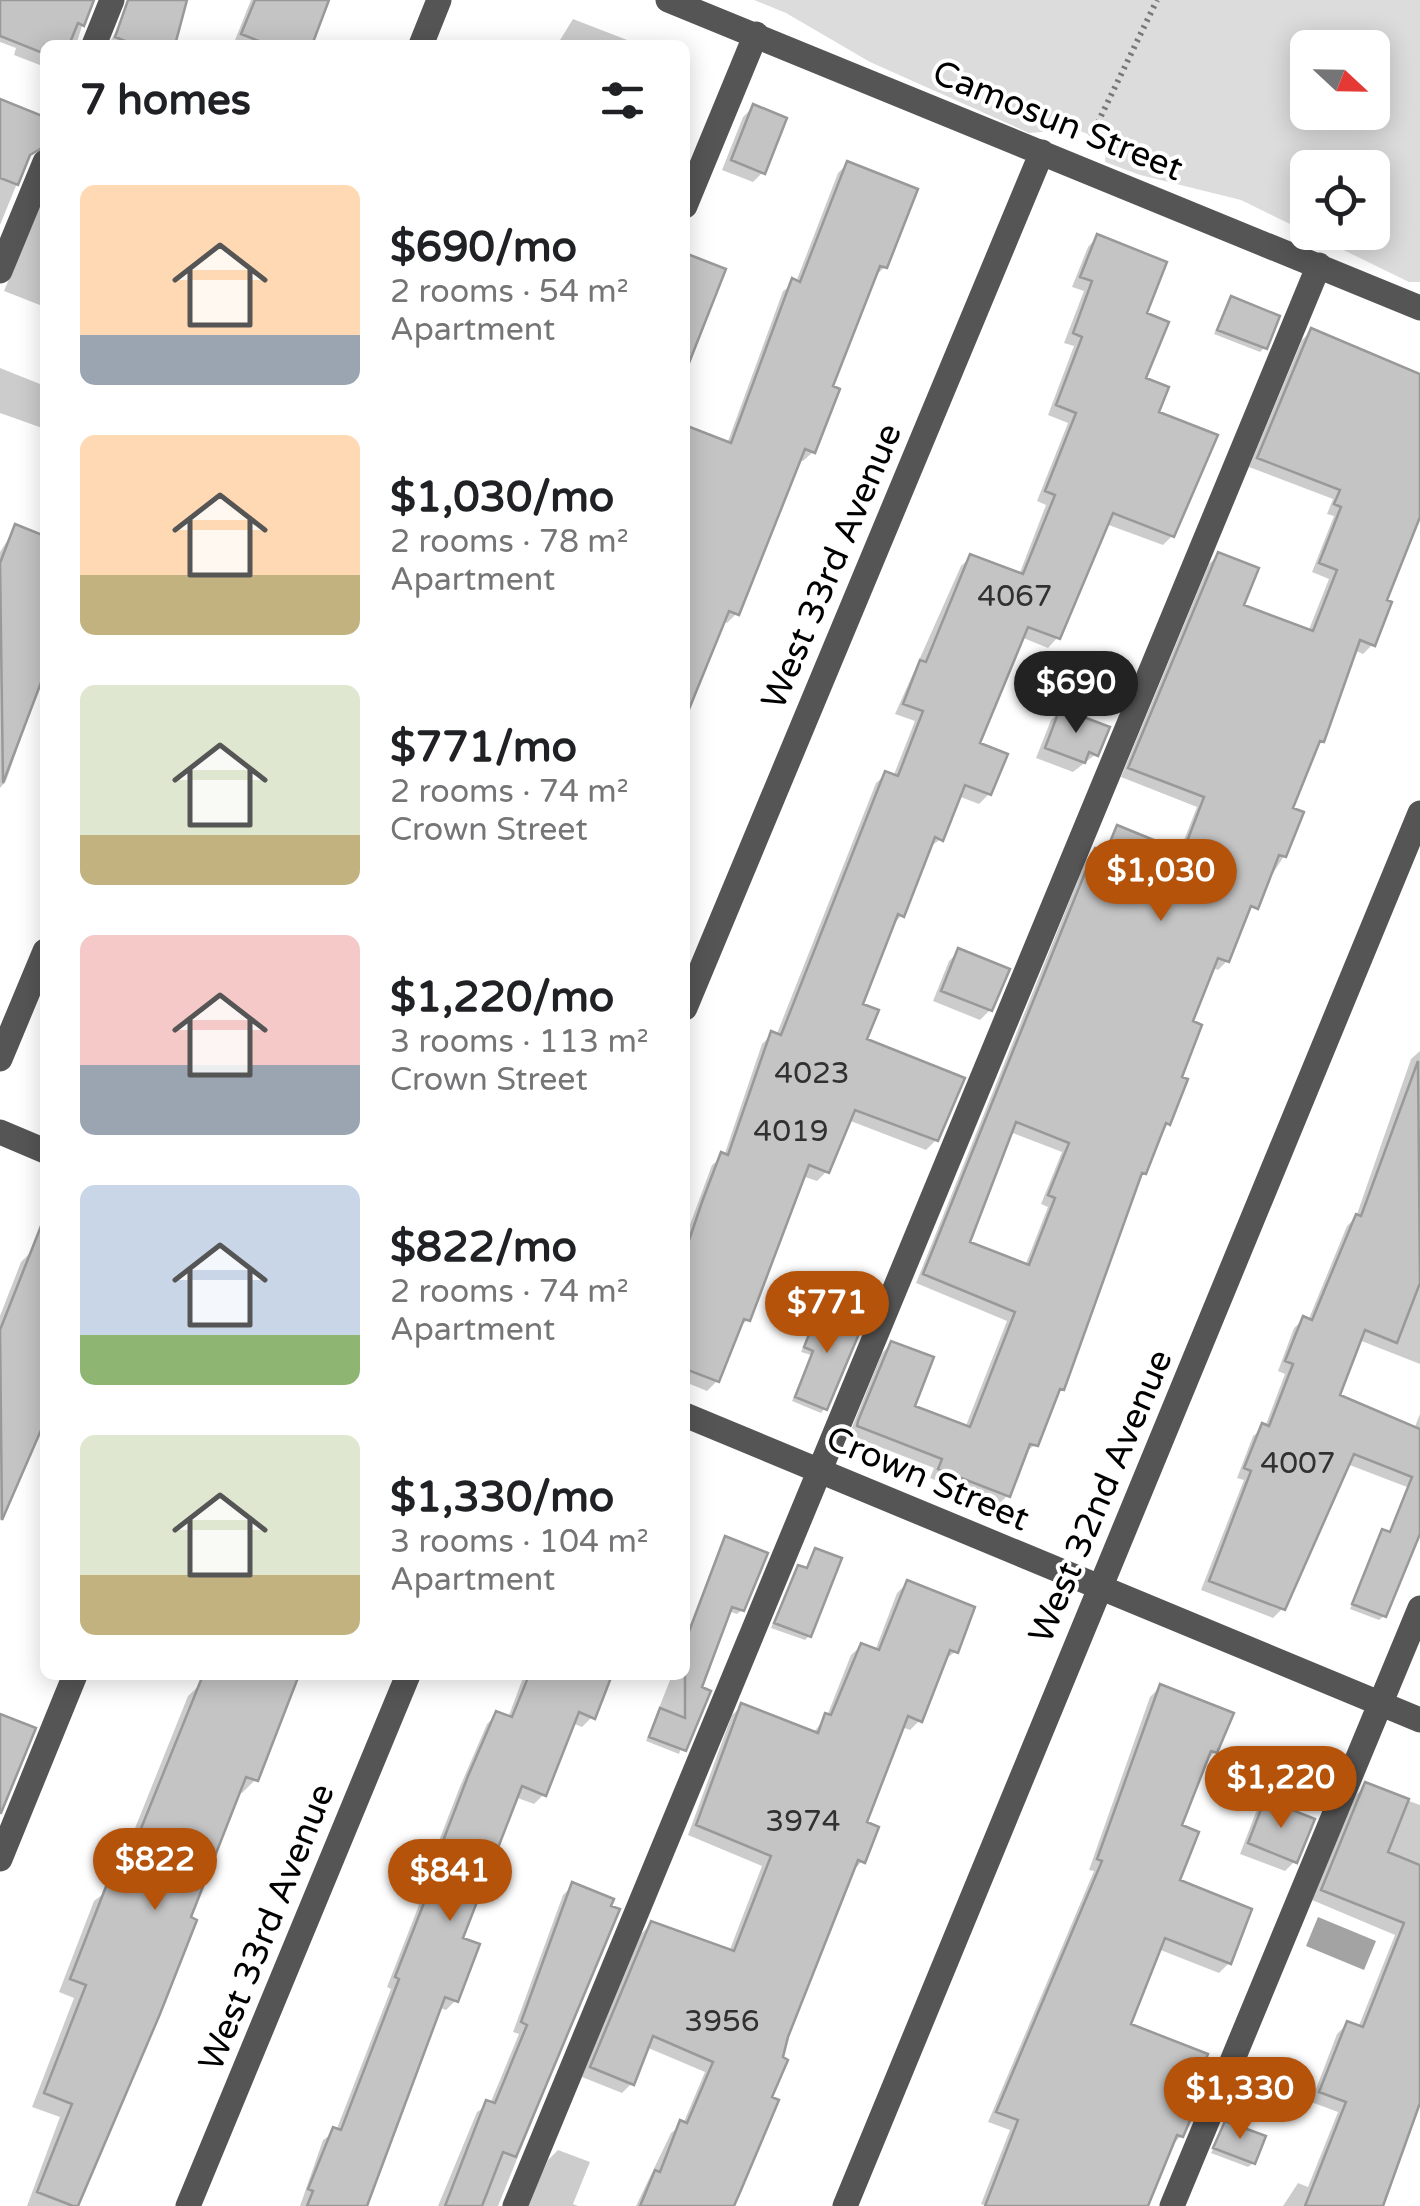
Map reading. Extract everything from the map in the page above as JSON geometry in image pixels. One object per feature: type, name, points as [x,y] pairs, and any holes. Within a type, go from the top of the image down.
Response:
[{"type":"street","points":[[96,40],[112,0]]},
{"type":"street","points":[[422,40],[439,0]]},
{"type":"street","name":"Camosun Street","points":[[668,0],[1420,308]]},
{"type":"street","points":[[690,194],[756,34]]},
{"type":"street","name":"West 33rd Avenue","points":[[690,996],[1042,152]]},
{"type":"street","points":[[0,271],[40,174]]},
{"type":"street","points":[[516,2206],[1319,264]]},
{"type":"street","name":"West 32nd Avenue","points":[[846,2206],[1420,813]]},
{"type":"street","points":[[0,1059],[40,963]]},
{"type":"street","points":[[0,1132],[40,1148]]},
{"type":"street","name":"Crown Street","points":[[690,1417],[1420,1720]]},
{"type":"street","points":[[1172,2206],[1420,1608]]},
{"type":"street","points":[[0,1859],[73,1680]]},
{"type":"street","name":"West 33rd Avenue","points":[[188,2206],[406,1680]]},
{"type":"path","points":[[1086,149],[1157,0]]},
{"type":"shaded area","points":[[754,0],[1420,0],[1420,282],[1409,282],[1343,250],[1390,250],[1390,150],[1290,150],[1290,224],[1241,200],[1140,175],[1105,162],[1107,142],[1051,119],[1043,132],[1029,133],[870,62],[786,13]]},
{"type":"shaded area","points":[[1318,1917],[1376,1941],[1364,1970],[1306,1946]]},
{"type":"building","points":[[0,0],[94,0],[84,26],[78,23],[71,40],[40,40],[40,52],[0,36]]},
{"type":"building","points":[[128,0],[187,0],[176,40],[115,37]]},
{"type":"building","points":[[255,0],[329,0],[314,40],[256,40],[241,34]]},
{"type":"building","points":[[0,99],[40,115],[40,149],[30,155],[18,185],[0,178]]},
{"type":"building","points":[[753,104],[787,118],[765,174],[731,160]]},
{"type":"building","points":[[847,161],[918,189],[887,268],[880,266],[833,386],[840,389],[815,453],[805,449],[739,615],[729,611],[690,707],[690,427],[731,443],[792,278],[800,282]]},
{"type":"building","points":[[1097,234],[1167,262],[1147,313],[1169,322],[1146,378],[1169,387],[1159,412],[1218,435],[1174,537],[1113,513],[1060,639],[1028,627],[980,743],[1008,754],[991,795],[965,785],[943,841],[935,837],[904,917],[898,914],[863,1004],[879,1010],[867,1039],[965,1078],[938,1141],[855,1110],[829,1173],[809,1165],[750,1321],[744,1319],[719,1382],[690,1371],[690,1237],[721,1152],[728,1155],[771,1031],[781,1035],[885,771],[898,776],[923,711],[903,704],[920,660],[926,662],[970,554],[1023,574],[1055,495],[1045,491],[1076,413],[1056,405],[1082,337],[1073,333],[1092,281],[1080,277]]},
{"type":"building","points":[[690,255],[726,269],[690,360]]},
{"type":"building","points":[[1231,296],[1280,316],[1267,349],[1217,330]]},
{"type":"building","points":[[1311,328],[1420,374],[1420,517],[1387,600],[1392,602],[1375,646],[1360,640],[1324,742],[1320,741],[1293,808],[1304,812],[1286,857],[1279,855],[1258,909],[1251,906],[1229,962],[1218,958],[1193,1021],[1202,1025],[1182,1077],[1188,1079],[1170,1125],[1166,1123],[1146,1174],[1142,1173],[1064,1390],[1060,1389],[1038,1446],[1030,1444],[1010,1497],[938,1469],[942,1459],[857,1426],[858,1421],[891,1341],[934,1357],[915,1406],[970,1427],[1015,1312],[923,1274],[1095,848],[1106,852],[1117,825],[1183,852],[1204,797],[1128,768],[1218,552],[1259,568],[1244,605],[1313,631],[1337,570],[1319,563],[1341,507],[1334,504],[1340,490],[1257,458]],"holes":[[[1016,1122],[1069,1143],[1048,1195],[1055,1198],[1029,1265],[970,1242]]]},
{"type":"building","points":[[15,524],[40,534],[40,685],[3,783],[0,563]]},
{"type":"building","points":[[1060,708],[1110,727],[1098,756],[1089,752],[1085,763],[1045,748]]},
{"type":"building","points":[[958,948],[1010,969],[992,1011],[941,991]]},
{"type":"building","points":[[1418,1061],[1420,1283],[1397,1343],[1365,1330],[1340,1395],[1420,1429],[1420,1534],[1386,1617],[1352,1604],[1382,1529],[1390,1532],[1412,1477],[1354,1454],[1285,1610],[1209,1581],[1251,1471],[1244,1468],[1262,1423],[1269,1426],[1293,1364],[1285,1361],[1303,1316],[1312,1320],[1356,1214],[1361,1216]]},
{"type":"building","points":[[40,1229],[40,1433],[2,1520],[0,1330]]},
{"type":"building","points":[[821,1304],[851,1316],[848,1324],[861,1329],[827,1410],[795,1397],[813,1351],[804,1347]]},
{"type":"building","points":[[725,1536],[768,1553],[744,1611],[732,1607],[702,1687],[711,1691],[686,1751],[649,1737],[660,1708],[685,1718],[690,1629]]},
{"type":"building","points":[[815,1548],[842,1558],[811,1637],[774,1623],[798,1565],[807,1568]]},
{"type":"building","points":[[907,1580],[975,1607],[958,1653],[950,1650],[922,1722],[908,1716],[867,1822],[879,1827],[865,1863],[858,1860],[788,2037],[783,2057],[788,2060],[772,2097],[779,2100],[741,2190],[734,2206],[640,2206],[655,2170],[660,2172],[680,2120],[687,2123],[713,2062],[653,2036],[634,2085],[590,2067],[651,1921],[734,1951],[771,1856],[696,1825],[741,1703],[818,1733],[825,1713],[831,1715],[861,1643],[879,1650]]},
{"type":"building","points":[[201,1680],[297,1680],[258,1781],[246,1777],[191,1917],[197,1920],[160,2014],[78,2206],[73,2206],[37,2192],[72,2104],[44,2093],[86,1985],[70,1979],[107,1884],[117,1888]]},
{"type":"building","points":[[527,1680],[610,1680],[595,1719],[579,1712],[546,1796],[522,1786],[463,1938],[480,1944],[458,2002],[445,1997],[367,2206],[307,2206],[313,2191],[308,2189],[333,2127],[341,2130],[399,1979],[395,1977],[427,1895],[423,1893],[468,1776],[496,1711],[512,1717]]},
{"type":"building","points":[[1160,1684],[1234,1713],[1217,1753],[1211,1751],[1182,1825],[1199,1832],[1180,1880],[1252,1909],[1231,1964],[1165,1938],[1131,2024],[1208,2054],[1187,2106],[1195,2109],[1183,2137],[1177,2135],[1148,2206],[985,2206],[1018,2120],[996,2112],[1102,1861],[1097,1859]]},
{"type":"building","points":[[0,1714],[36,1728],[1,1813],[0,1813]]},
{"type":"building","points":[[1365,1782],[1409,1799],[1388,1852],[1420,1865],[1420,2103],[1383,2206],[1305,2206],[1346,2102],[1319,2092],[1347,2021],[1363,2027],[1404,1923],[1321,1890]]},
{"type":"building","points":[[1265,1799],[1315,1819],[1297,1863],[1248,1843]]},
{"type":"building","points":[[572,1882],[614,1899],[611,1906],[620,1909],[516,2157],[503,2152],[482,2206],[445,2206],[486,2100],[495,2103],[527,2025],[521,2022]]},
{"type":"building","points":[[1225,2121],[1266,2136],[1255,2164],[1213,2148]]}]
